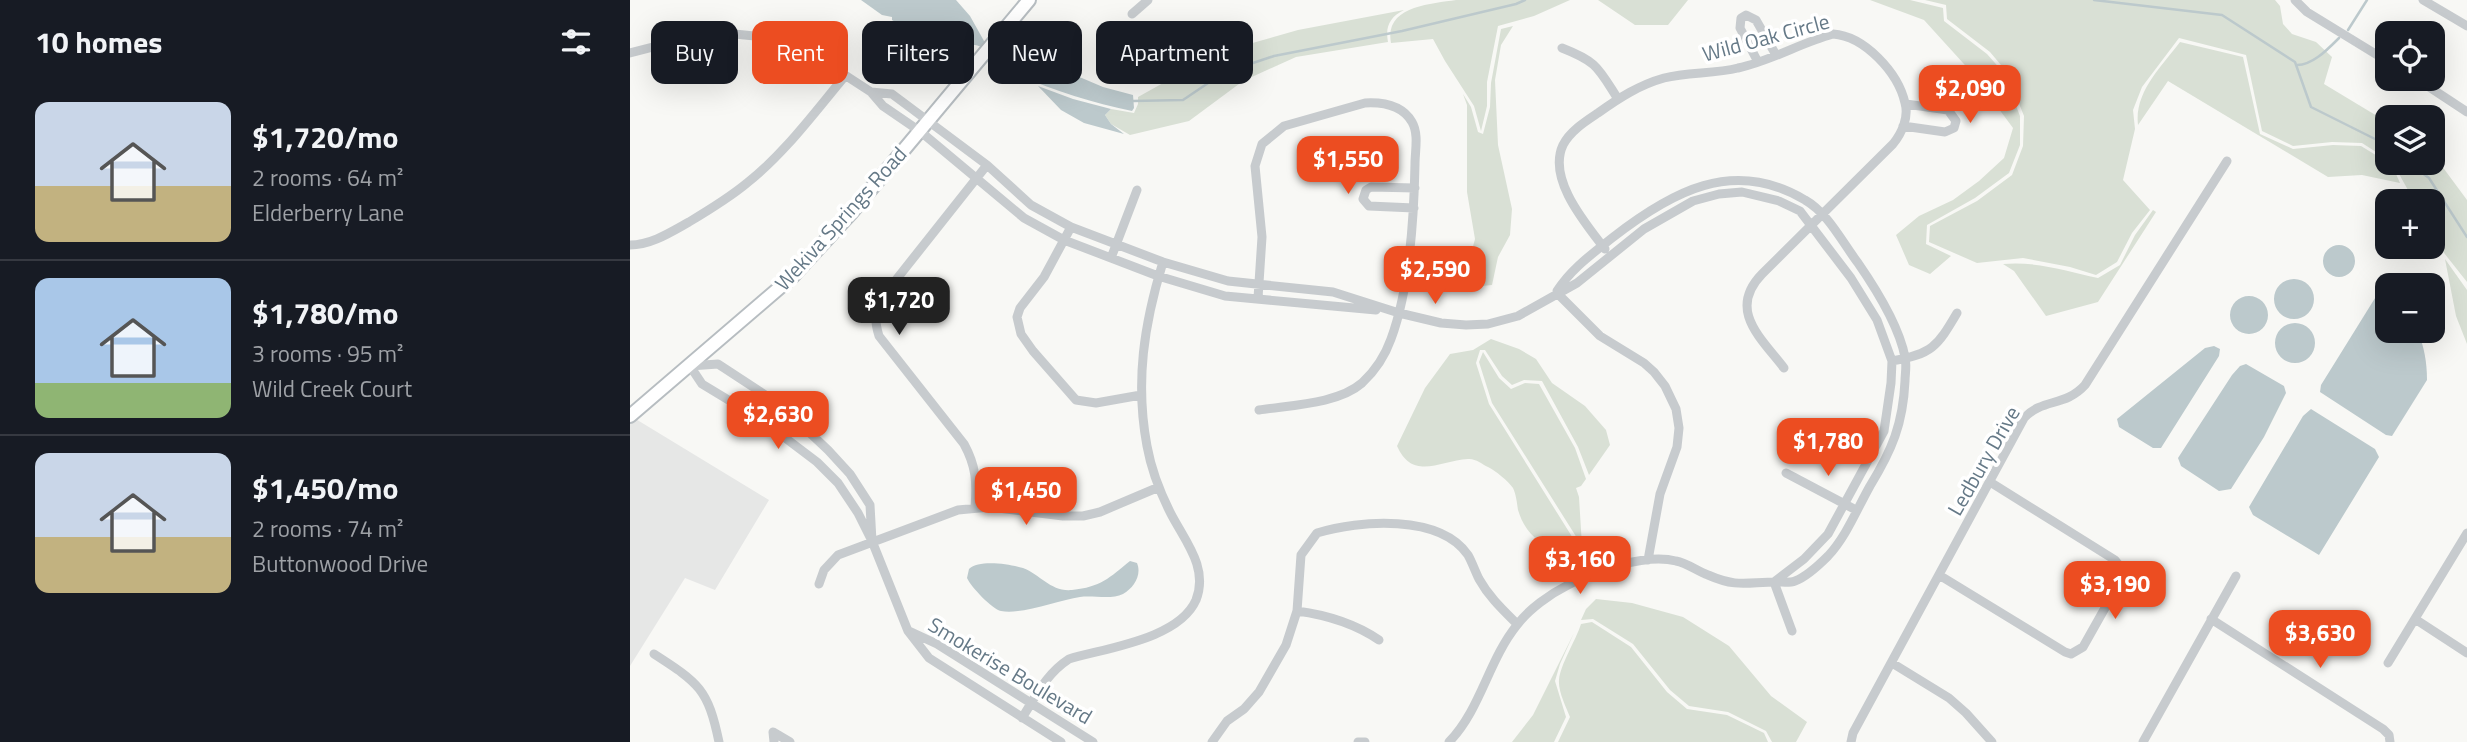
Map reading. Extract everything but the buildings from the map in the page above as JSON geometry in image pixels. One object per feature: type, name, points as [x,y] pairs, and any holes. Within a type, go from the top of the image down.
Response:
[{"type":"main road","name":"Wekiva Springs Road","points":[[630,416],[792,277],[921,132],[1029,0]]},
{"type":"street","points":[[1132,14],[1148,0]]},
{"type":"street","points":[[2295,0],[2307,12],[2375,54]]},
{"type":"street","points":[[2423,0],[2467,26]]},
{"type":"street","points":[[1758,62],[1740,28],[1741,18],[1746,15],[1756,20],[1776,55]]},
{"type":"street","points":[[630,53],[692,37],[725,33],[752,35]]},
{"type":"street","name":"Wild Oak Circle","points":[[1611,256],[1586,226],[1571,201],[1565,189],[1560,160],[1563,145],[1578,127],[1636,88],[1665,78],[1711,73],[1758,62],[1833,34],[1847,35],[1877,56],[1899,87],[1906,104]]},
{"type":"street","points":[[1562,48],[1595,64],[1618,99]]},
{"type":"street","points":[[848,78],[871,92],[883,106],[921,132],[1024,218],[1064,240],[1158,276],[1225,296],[1399,313]]},
{"type":"street","points":[[630,245],[649,242],[670,233],[721,203],[748,183],[778,156],[838,84]]},
{"type":"street","points":[[2435,91],[2467,112]]},
{"type":"street","points":[[871,92],[892,94],[987,165],[1031,205],[1071,227],[1163,262],[1228,281],[1333,292],[1441,323],[1466,326],[1488,324],[1518,316],[1577,283],[1644,229],[1693,201],[1719,194],[1742,192],[1758,194],[1800,211],[1851,278],[1877,320],[1892,360],[1889,406],[1884,431],[1828,534],[1818,547],[1774,582]]},
{"type":"street","points":[[1258,298],[1262,237],[1255,166],[1262,144],[1278,130],[1331,111],[1365,103],[1379,102],[1403,111],[1416,131],[1412,240],[1399,313],[1385,355],[1375,369],[1351,391],[1333,398],[1259,410]]},
{"type":"street","points":[[1784,368],[1751,325],[1746,311],[1747,294],[1752,284],[1900,136],[1906,104],[1948,110],[1956,121],[1954,128],[1945,132],[1903,125]]},
{"type":"street","name":"Ledbury Drive","points":[[1851,742],[1853,733],[2015,434],[2029,413],[2041,406],[2068,399],[2085,385],[2227,161]]},
{"type":"street","points":[[975,508],[977,484],[972,458],[964,444],[879,336],[875,315],[884,295],[987,165]]},
{"type":"street","points":[[1449,742],[1468,716],[1497,657],[1517,624],[1540,603],[1567,585],[1594,573],[1648,560],[1675,560],[1709,576],[1735,584],[1793,582],[1828,556],[1839,541],[1897,436],[1906,358],[1889,314],[1863,270],[1823,215],[1807,201],[1762,182],[1742,179],[1688,190],[1637,219],[1568,275],[1556,293]]},
{"type":"street","points":[[1414,208],[1369,206],[1363,199],[1366,190],[1371,187],[1415,188]]},
{"type":"street","points":[[1111,258],[1137,190]]},
{"type":"street","points":[[1688,190],[1693,201]]},
{"type":"street","points":[[1071,227],[1044,277],[1020,308],[1017,317],[1021,334],[1062,387],[1076,400],[1096,403],[1141,395]]},
{"type":"street","points":[[1022,719],[1047,676],[1069,659],[1154,635],[1186,615],[1195,602],[1201,582],[1198,567],[1159,487],[1147,448],[1141,395],[1143,338],[1149,306],[1163,262]]},
{"type":"street","points":[[1556,293],[1600,336],[1654,372],[1665,386],[1676,409],[1679,428],[1677,447],[1660,494],[1648,560]]},
{"type":"street","points":[[1892,360],[1918,355],[1938,343],[1957,313]]},
{"type":"street","name":"Smokerise Boulevard","points":[[877,539],[838,483],[817,462],[763,421],[702,384],[690,366],[719,364],[779,404],[836,459],[850,474],[870,505],[877,539],[908,631],[929,658],[1060,742]]},
{"type":"street","points":[[825,470],[836,459]]},
{"type":"street","points":[[1786,473],[1856,510]]},
{"type":"street","points":[[1939,575],[2071,654],[2083,647],[2123,576],[2115,561],[1990,482]]},
{"type":"street","points":[[819,584],[824,570],[838,555],[958,510],[975,508],[1083,516],[1100,512],[1159,487]]},
{"type":"street","points":[[1212,742],[1218,730],[1251,701],[1270,675],[1286,645],[1297,611],[1301,555],[1317,533],[1357,525],[1414,525],[1436,530],[1457,542],[1495,603],[1517,624]]},
{"type":"street","points":[[2388,663],[2467,533]]},
{"type":"street","points":[[2143,742],[2236,576]]},
{"type":"street","points":[[1774,582],[1792,631]]},
{"type":"street","points":[[1297,611],[1334,618],[1366,631],[1379,640]]},
{"type":"street","points":[[2211,619],[2383,729],[2389,735],[2390,742]]},
{"type":"street","points":[[2415,619],[2467,653]]},
{"type":"street","name":"Smokerise Boulevard","points":[[908,631],[937,644],[1093,742]]},
{"type":"street","points":[[654,654],[698,685],[712,709],[719,742]]},
{"type":"street","points":[[1892,663],[1949,698],[1992,742]]},
{"type":"street","points":[[774,742],[773,732],[790,742]]},
{"type":"street","points":[[1357,742],[1365,742]]},
{"type":"shaded area","points":[[861,0],[956,0],[973,21],[894,21],[892,17],[882,15]]},
{"type":"shaded area","points":[[1456,0],[1570,0],[1534,16],[1498,26],[1481,131],[1474,106],[1433,39],[1391,43],[1391,31],[1402,14],[1422,6]]},
{"type":"shaded area","points":[[1598,0],[1688,0],[1668,25],[1635,25]]},
{"type":"shaded area","points":[[1870,0],[1910,0],[1943,8],[1944,21],[1987,54],[2003,72],[2020,116],[2020,145],[2009,173],[1975,198],[1927,225],[1926,244],[1951,256],[1930,274],[1909,265],[1896,235],[1919,216],[1953,200],[1979,181],[2004,158],[2013,128],[1973,74],[1924,20]]},
{"type":"shaded area","points":[[1925,0],[2275,0],[2280,6],[2283,24],[2292,34],[2316,42],[2332,57],[2324,84],[2375,115],[2375,151],[2362,143],[2332,142],[2293,146],[2262,131],[2246,55],[2179,38],[2142,87],[2133,110],[2135,129],[2123,180],[2150,210],[2132,233],[2117,262],[2096,275],[2023,258],[1977,263],[1929,242],[1930,226],[1977,201],[2012,175],[2023,146],[2024,116],[2006,71],[1990,52],[1947,19],[1946,5]]},
{"type":"shaded area","points":[[1404,10],[1390,23],[1387,31],[1388,42],[1296,57],[1253,76],[1253,43],[1298,30]]},
{"type":"shaded area","points":[[974,23],[988,44],[988,52],[975,45]]},
{"type":"shaded area","points":[[1513,26],[1501,45],[1495,80],[1498,145],[1512,209],[1510,235],[1498,257],[1492,285],[1472,287],[1467,269],[1475,239],[1467,192],[1467,105],[1463,94],[1471,107],[1478,132],[1483,134],[1490,107],[1491,83],[1501,29]]},
{"type":"shaded area","points":[[2180,42],[2243,57],[2260,134],[2293,149],[2333,145],[2361,146],[2375,155],[2375,175],[2396,175],[2400,183],[2362,175],[2328,177],[2168,81],[2138,125],[2140,101],[2158,70]]},
{"type":"shaded area","points":[[1082,78],[1133,95],[1134,108],[1132,111],[1040,84],[1082,84]]},
{"type":"shaded area","points":[[1161,84],[1239,84],[1189,121],[1130,135],[1111,124],[1105,115],[1111,109],[1134,113],[1138,97]]},
{"type":"shaded area","points":[[1038,86],[1111,109],[1105,115],[1111,124],[1124,134],[1084,123],[1061,110]]},
{"type":"shaded area","points":[[2445,170],[2467,200],[2467,282],[2445,254],[2445,189],[2407,189],[2400,175],[2445,175]]},
{"type":"shaded area","points":[[2153,210],[2156,212],[2098,302],[2046,316],[2014,271],[2003,264],[2039,265],[2098,278],[2120,265],[2135,235]]},
{"type":"shaded area","points":[[2339,245],[2350,250],[2355,261],[2350,272],[2339,277],[2328,272],[2323,261],[2328,250]]},
{"type":"shaded area","points":[[2445,259],[2467,290],[2467,344],[2456,316]]},
{"type":"shaded area","points":[[2294,279],[2308,285],[2314,299],[2308,313],[2294,319],[2280,313],[2274,299],[2280,285]]},
{"type":"shaded area","points":[[2249,296],[2263,301],[2268,315],[2263,329],[2249,334],[2235,329],[2230,315],[2235,301]]},
{"type":"shaded area","points":[[2375,298],[2375,343],[2422,343],[2427,380],[2392,436],[2386,435],[2320,392],[2321,385]]},
{"type":"shaded area","points":[[2295,323],[2309,329],[2315,343],[2309,357],[2295,363],[2281,357],[2275,343],[2281,329]]},
{"type":"shaded area","points":[[1491,339],[1519,349],[1536,359],[1552,383],[1585,406],[1606,430],[1610,445],[1589,475],[1578,447],[1542,381],[1524,380],[1512,385],[1502,376],[1485,350],[1480,350],[1476,363],[1489,404],[1576,543],[1563,551],[1534,537],[1521,518],[1513,488],[1491,469],[1471,459],[1419,466],[1404,457],[1397,446],[1425,388],[1450,354],[1473,350]]},
{"type":"shaded area","points":[[2214,346],[2220,349],[2219,356],[2161,448],[2153,448],[2119,427],[2117,419],[2205,348]]},
{"type":"shaded area","points":[[1483,352],[1499,378],[1511,389],[1525,383],[1539,384],[1575,448],[1586,479],[1576,488],[1582,546],[1492,403],[1479,362]]},
{"type":"shaded area","points":[[2246,364],[2284,386],[2286,393],[2264,437],[2231,489],[2219,491],[2181,466],[2178,458],[2232,375],[2240,366]]},
{"type":"shaded area","points":[[2311,409],[2375,449],[2379,457],[2319,555],[2253,515],[2249,507],[2303,416]]},
{"type":"shaded area","points":[[634,418],[769,500],[715,590],[685,578],[630,666],[630,421]]},
{"type":"shaded area","points":[[1130,561],[1137,563],[1138,576],[1134,585],[1123,594],[1113,597],[1080,597],[1010,612],[992,606],[967,578],[969,569],[974,566],[1003,564],[1023,568],[1058,588],[1082,589],[1110,577]]},
{"type":"shaded area","points":[[1596,599],[1632,603],[1683,617],[1729,646],[1771,696],[1807,722],[1796,742],[1772,742],[1766,731],[1728,712],[1689,706],[1670,690],[1633,644],[1593,619],[1581,620],[1586,609]]},
{"type":"shaded area","points":[[1592,622],[1631,647],[1667,692],[1687,709],[1727,715],[1764,733],[1768,742],[1558,742],[1570,717],[1560,689],[1560,674],[1581,624]]},
{"type":"shaded area","points":[[1574,633],[1555,681],[1566,717],[1554,742],[1512,742],[1533,715]]},
{"type":"waterway","points":[[1133,101],[1183,100],[1223,73],[1274,56],[1402,31],[1525,0]]},
{"type":"waterway","points":[[2094,0],[2222,15],[2295,62],[2311,107],[2375,139]]},
{"type":"waterway","points":[[2348,30],[2367,0]]},
{"type":"waterway","points":[[2296,65],[2314,60],[2339,38]]},
{"type":"waterway","points":[[2425,175],[2467,237]]}]
